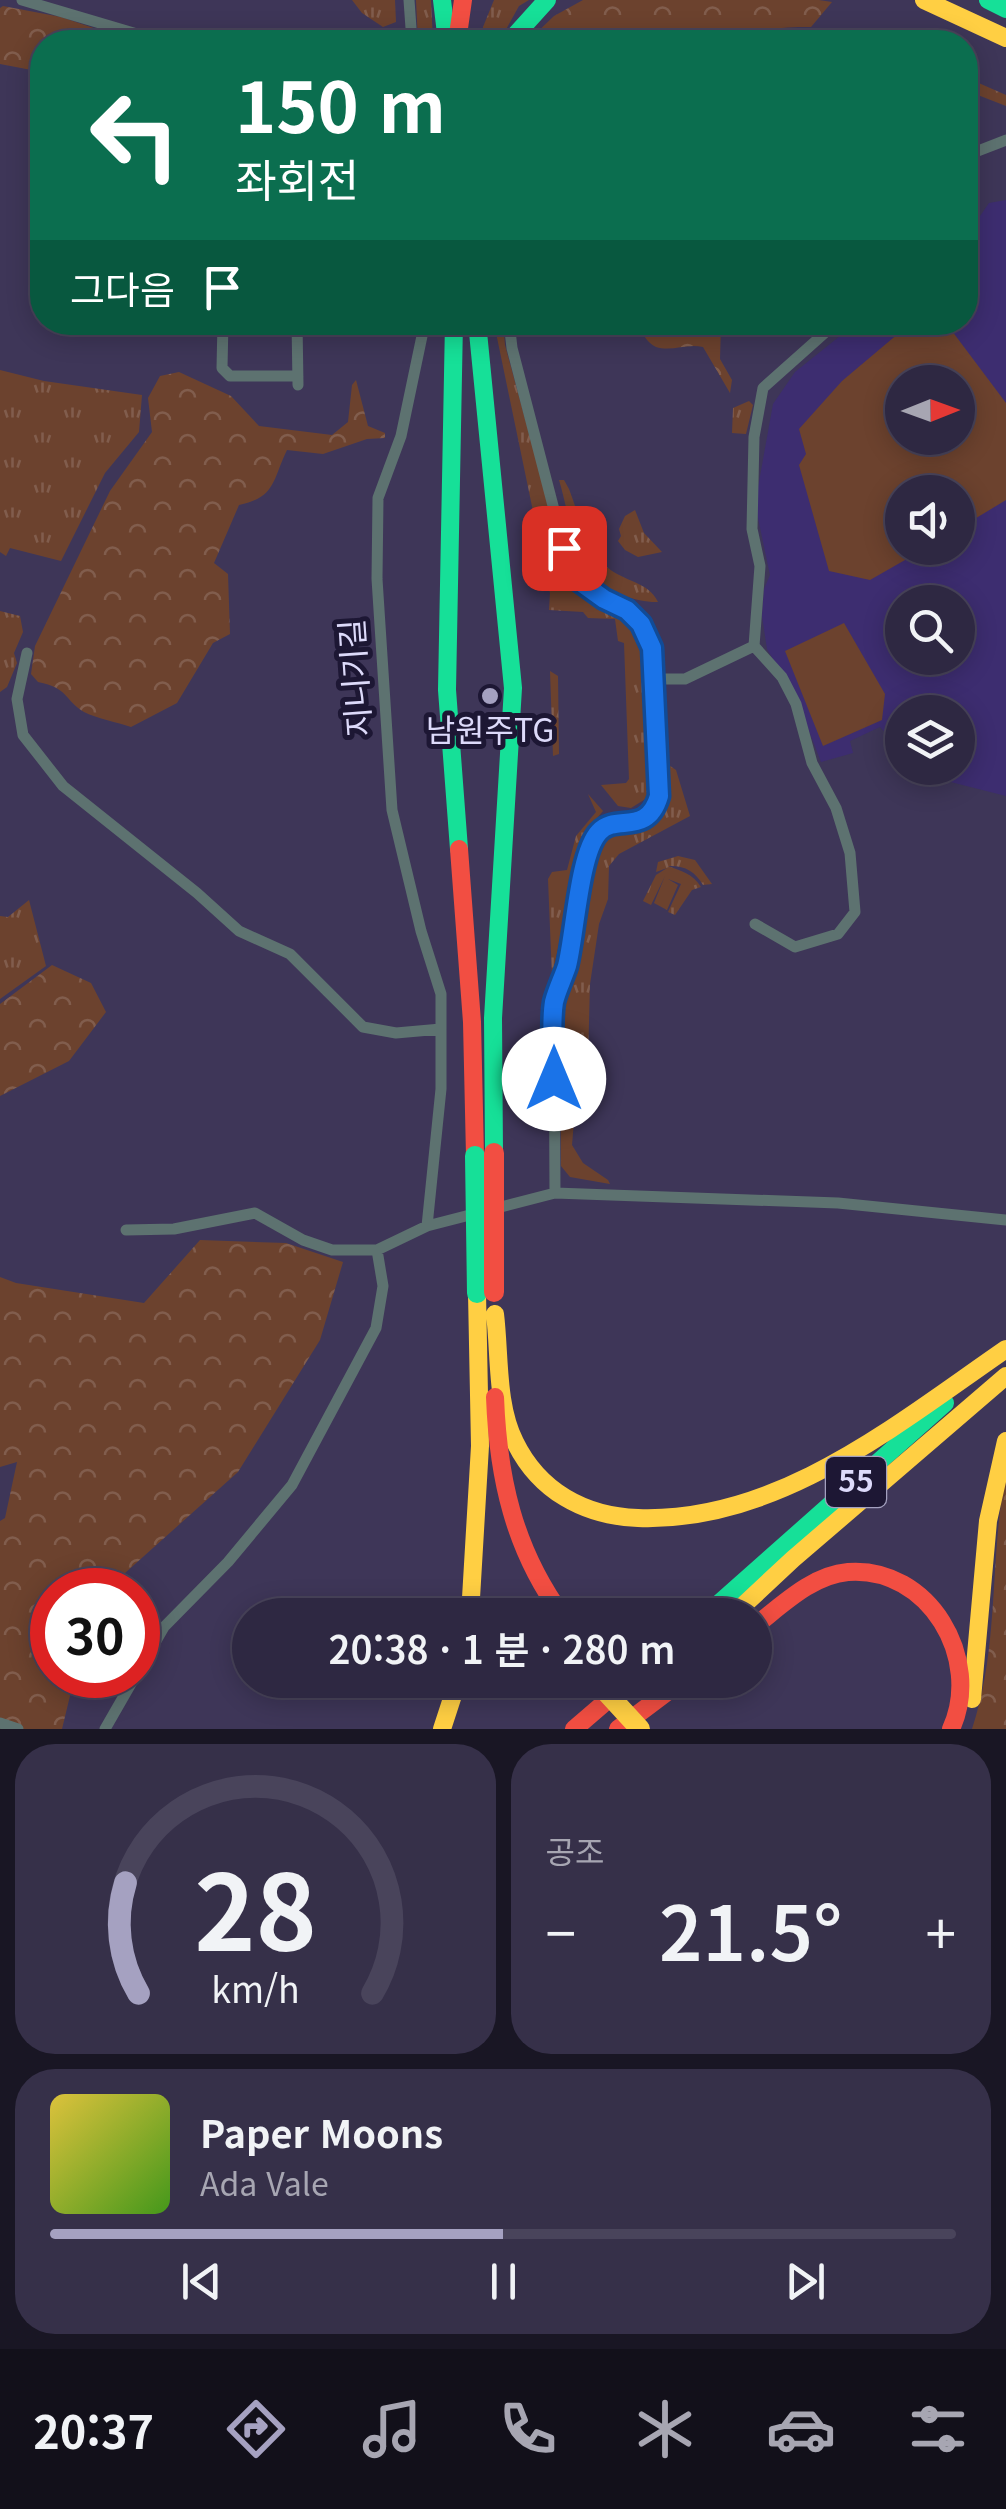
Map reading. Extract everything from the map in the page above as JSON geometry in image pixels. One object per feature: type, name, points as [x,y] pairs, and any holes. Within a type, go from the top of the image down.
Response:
[{"type":"main road","points":[[442,0],[445,30]]},
{"type":"main road","points":[[459,30],[463,0]]},
{"type":"main road","points":[[470,30],[474,0]]},
{"type":"main road","points":[[520,30],[547,0]]},
{"type":"main road","points":[[924,0],[1006,38]]},
{"type":"main road","points":[[988,0],[1006,9]]},
{"type":"main road","points":[[454,335],[448,690],[484,1155],[486,1292],[471,1598]]},
{"type":"main road","points":[[479,335],[513,688],[484,1155]]},
{"type":"main road","points":[[486,1292],[495,1314],[513,1438],[541,1482],[570,1503],[604,1518],[640,1521],[684,1517],[731,1505],[830,1465],[1006,1349]]},
{"type":"main road","points":[[495,1314],[496,1440],[504,1497],[519,1544],[548,1598]]},
{"type":"main road","name":"55","points":[[725,1598],[1006,1349]]},
{"type":"main road","name":"55","points":[[751,1598],[1006,1376]]},
{"type":"main road","points":[[962,1729],[972,1701],[988,1521],[1006,1441]]},
{"type":"main road","points":[[480,1446],[492,1503],[510,1552],[536,1598]]},
{"type":"main road","points":[[772,1613],[810,1585],[847,1572],[888,1576],[921,1595],[945,1626],[959,1658],[962,1700],[951,1729]]},
{"type":"main road","points":[[442,1729],[452,1698]]},
{"type":"main road","points":[[574,1729],[610,1698]]},
{"type":"main road","points":[[612,1698],[640,1729]]},
{"type":"main road","points":[[629,1698],[655,1729]]},
{"type":"main road","points":[[615,1729],[646,1698]]},
{"type":"main road","points":[[615,1729],[659,1698]]},
{"type":"street","points":[[22,0],[123,30]]},
{"type":"street","points":[[409,0],[411,30]]},
{"type":"street","points":[[978,151],[1006,140]]},
{"type":"street","points":[[223,335],[222,368],[230,376],[298,380],[297,335]]},
{"type":"street","name":"지니기길","points":[[422,335],[401,436],[378,498],[377,579],[392,810],[421,932],[442,994],[441,1089],[427,1226]]},
{"type":"street","points":[[510,335],[564,548],[579,581],[627,610],[641,624],[652,648],[659,796],[655,809],[635,824],[613,824],[599,831],[587,854],[566,966],[554,1003],[556,1193]]},
{"type":"street","points":[[756,924],[796,947],[838,934],[855,912],[850,853],[812,763],[796,704],[782,676],[754,646],[760,566],[752,529],[754,436],[763,388],[822,335]]},
{"type":"street","points":[[653,679],[685,679],[754,646]]},
{"type":"street","points":[[27,653],[17,699],[23,735],[62,786],[240,931],[290,954],[363,1027],[396,1033],[441,1029]]},
{"type":"street","points":[[126,1230],[174,1228],[255,1212],[303,1240],[332,1250],[378,1250],[427,1226],[556,1193],[838,1202],[1006,1220]]},
{"type":"street","points":[[160,1633],[228,1562],[292,1485],[376,1328],[384,1286],[378,1250]]},
{"type":"street","points":[[105,1729],[122,1698]]},
{"type":"street","points":[[0,1723],[18,1729]]},
{"type":"shaded area","points":[[1006,200],[1006,796],[963,785],[975,785],[975,695],[885,695],[885,732],[880,727],[850,741],[853,753],[821,762],[797,700],[767,649],[762,616],[764,589],[770,575],[755,504],[773,404],[795,372],[841,335],[978,335],[978,219],[989,203]]},
{"type":"green space","points":[[352,0],[395,0],[396,22],[383,27],[362,13]]},
{"type":"green space","points":[[416,0],[431,0],[432,30],[417,30]]},
{"type":"green space","points":[[494,0],[529,0],[519,6],[506,30],[483,30]]},
{"type":"green space","points":[[583,0],[832,2],[811,27],[771,30],[539,30],[554,16]]},
{"type":"green space","points":[[0,8],[61,17],[99,30],[30,30],[30,70],[0,64]]},
{"type":"green space","points":[[978,83],[1006,95],[1006,106],[978,95]]},
{"type":"green space","points":[[496,335],[504,335],[561,551],[575,584],[622,611],[638,626],[648,650],[650,782],[647,798],[631,808],[618,806],[601,785],[626,783],[629,779],[624,643],[618,641],[615,619],[549,610],[550,593]]},
{"type":"green space","points":[[643,335],[721,335],[720,359],[732,380],[730,393],[703,347],[668,349],[650,343]]},
{"type":"green space","points":[[897,335],[955,335],[1006,403],[1006,500],[975,519],[975,475],[885,475],[885,565],[896,565],[870,580],[829,571],[799,465],[806,454],[799,429],[842,381]]},
{"type":"green space","points":[[0,370],[44,381],[142,395],[139,432],[105,473],[61,561],[10,548],[6,556],[0,552]]},
{"type":"green space","points":[[179,372],[231,396],[259,426],[332,435],[348,422],[356,380],[368,426],[385,433],[385,438],[367,439],[323,454],[287,450],[266,492],[239,505],[214,563],[228,574],[230,634],[213,643],[177,703],[131,727],[84,712],[61,691],[38,682],[31,674],[35,646],[110,491],[152,432],[148,398],[160,376]]},
{"type":"green space","points":[[749,401],[753,405],[746,434],[732,433],[733,408]]},
{"type":"green space","points":[[559,480],[564,480],[569,489],[584,531],[600,559],[614,572],[648,590],[658,602],[624,596],[593,578],[576,545]]},
{"type":"green space","points":[[635,510],[644,533],[662,552],[638,557],[618,541],[625,516]]},
{"type":"green space","points":[[0,611],[20,616],[23,632],[14,653],[17,663],[7,687],[0,692]]},
{"type":"green space","points":[[844,623],[885,694],[882,720],[823,746],[785,651]]},
{"type":"green space","points":[[550,671],[558,676],[559,754],[553,756]]},
{"type":"green space","points":[[663,761],[676,770],[690,816],[619,854],[609,866],[608,899],[599,924],[590,984],[588,1061],[577,1085],[572,1145],[583,1163],[610,1184],[570,1177],[561,1166],[560,1013],[592,858],[602,836],[614,829],[635,828],[661,811]]},
{"type":"green space","points":[[588,794],[603,811],[581,837],[552,977],[548,879],[552,872],[567,870],[576,836],[596,812]]},
{"type":"green space","points":[[678,856],[695,860],[712,884],[703,885],[688,870],[668,866],[690,876],[701,887],[692,890],[675,915],[668,912],[681,884],[668,879],[678,885],[667,910],[654,903],[665,876],[651,905],[643,901],[656,875],[667,868],[656,872],[658,862]]},
{"type":"green space","points":[[29,900],[46,966],[0,999],[0,916],[8,917]]},
{"type":"green space","points":[[52,965],[91,983],[106,1012],[69,1061],[0,1096],[0,1004]]},
{"type":"green space","points":[[200,1240],[286,1243],[343,1262],[320,1340],[238,1472],[131,1568],[30,1568],[30,1698],[69,1698],[62,1729],[0,1729],[0,1521],[5,1518],[17,1462],[0,1467],[0,1277],[16,1283],[144,1303]]},
{"type":"green space","points":[[1006,1473],[1006,1729],[972,1729],[987,1666]]},
{"type":"traffic: fast","points":[[442,0],[446,30]]},
{"type":"traffic: fast","points":[[520,30],[547,0]]},
{"type":"traffic: fast","points":[[988,0],[1006,9]]},
{"type":"traffic: fast","points":[[454,335],[447,690],[459,849]]},
{"type":"traffic: fast","points":[[478,335],[513,688],[493,1018],[494,1153]]},
{"type":"traffic: fast","points":[[475,1156],[477,1293]]},
{"type":"traffic: fast","points":[[725,1598],[945,1403]]},
{"type":"traffic: slow","points":[[924,0],[1006,38]]},
{"type":"traffic: slow","points":[[471,1598],[480,1446],[477,1293]]},
{"type":"traffic: slow","points":[[495,1314],[505,1412],[525,1459],[565,1498],[599,1512],[638,1518],[690,1515],[739,1504],[787,1486],[879,1437],[1006,1349]]},
{"type":"traffic: slow","points":[[751,1598],[1006,1376]]},
{"type":"traffic: slow","points":[[972,1699],[988,1521],[1006,1441]]},
{"type":"traffic: slow","points":[[442,1729],[452,1698]]},
{"type":"traffic: slow","points":[[612,1698],[640,1729]]},
{"type":"traffic: jam","points":[[459,30],[463,0]]},
{"type":"traffic: jam","points":[[459,849],[472,1022],[475,1156]]},
{"type":"traffic: jam","points":[[494,1153],[494,1292]]},
{"type":"traffic: jam","points":[[495,1397],[500,1456],[512,1512],[520,1538],[550,1598]]},
{"type":"traffic: jam","points":[[772,1613],[798,1592],[835,1574],[877,1574],[903,1584],[925,1601],[942,1622],[954,1647],[960,1674],[959,1702],[951,1729]]},
{"type":"traffic: jam","points":[[574,1729],[610,1698]]},
{"type":"traffic: jam","points":[[618,1729],[659,1698]]},
{"type":"place","name":"남원주TG","points":[[490,696]]},
{"type":"route","points":[[554,1079],[554,1003],[566,966],[587,854],[599,831],[613,824],[635,824],[655,809],[659,796],[652,648],[641,624],[627,610],[579,581],[564,548]]}]
